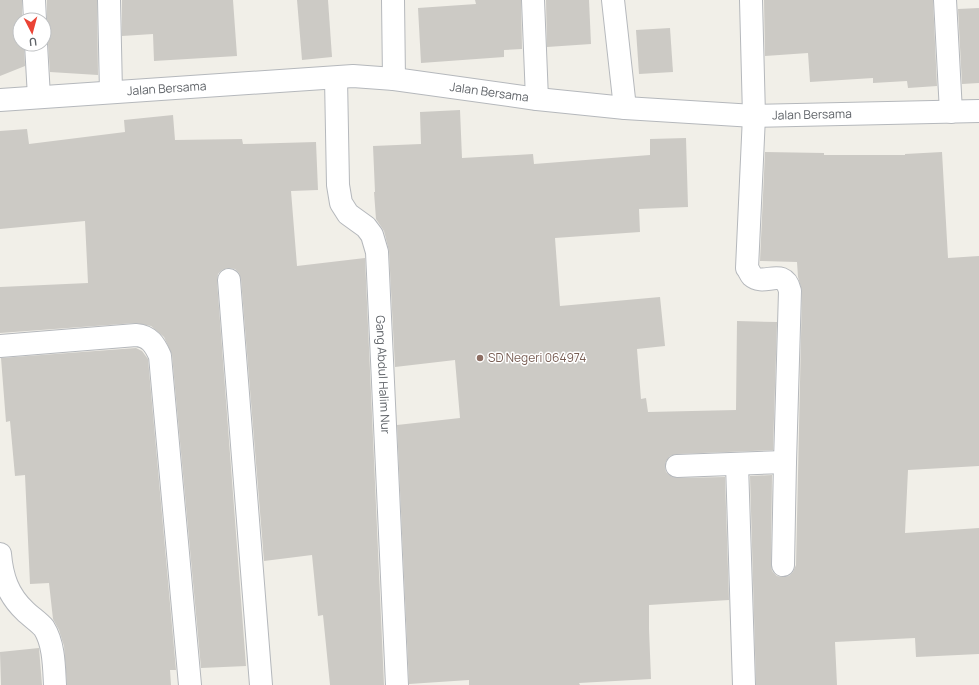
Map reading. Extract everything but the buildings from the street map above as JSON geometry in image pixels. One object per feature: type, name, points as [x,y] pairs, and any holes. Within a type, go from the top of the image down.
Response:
[{"type":"street","points":[[34,0],[35,12]]},
{"type":"street","points":[[109,0],[111,92]]},
{"type":"street","points":[[392,0],[394,79]]},
{"type":"street","points":[[534,0],[537,100]]},
{"type":"street","points":[[613,0],[625,108]]},
{"type":"street","points":[[751,0],[754,116],[747,268],[752,276],[757,279],[784,279],[788,284],[790,291],[783,565]]},
{"type":"street","points":[[945,0],[951,112]]},
{"type":"street","points":[[36,52],[39,98]]},
{"type":"street","name":"Jalan Bersama","points":[[0,100],[353,76],[394,79],[537,100],[625,108],[754,116],[979,111]]},
{"type":"street","name":"Gang Abdul Halim Nur","points":[[336,78],[338,185],[341,203],[348,214],[366,227],[372,235],[377,252],[398,685]]},
{"type":"street","points":[[229,280],[261,685]]},
{"type":"street","points":[[0,346],[136,335],[149,339],[155,346],[160,356],[190,685]]},
{"type":"street","points":[[676,466],[785,462]]},
{"type":"street","points":[[737,464],[744,685]]},
{"type":"street","points":[[0,554],[2,570],[9,593],[24,610],[43,627],[49,640],[55,685]]},
{"type":"place","name":"SD Negeri 064974","points":[[480,358]]}]
